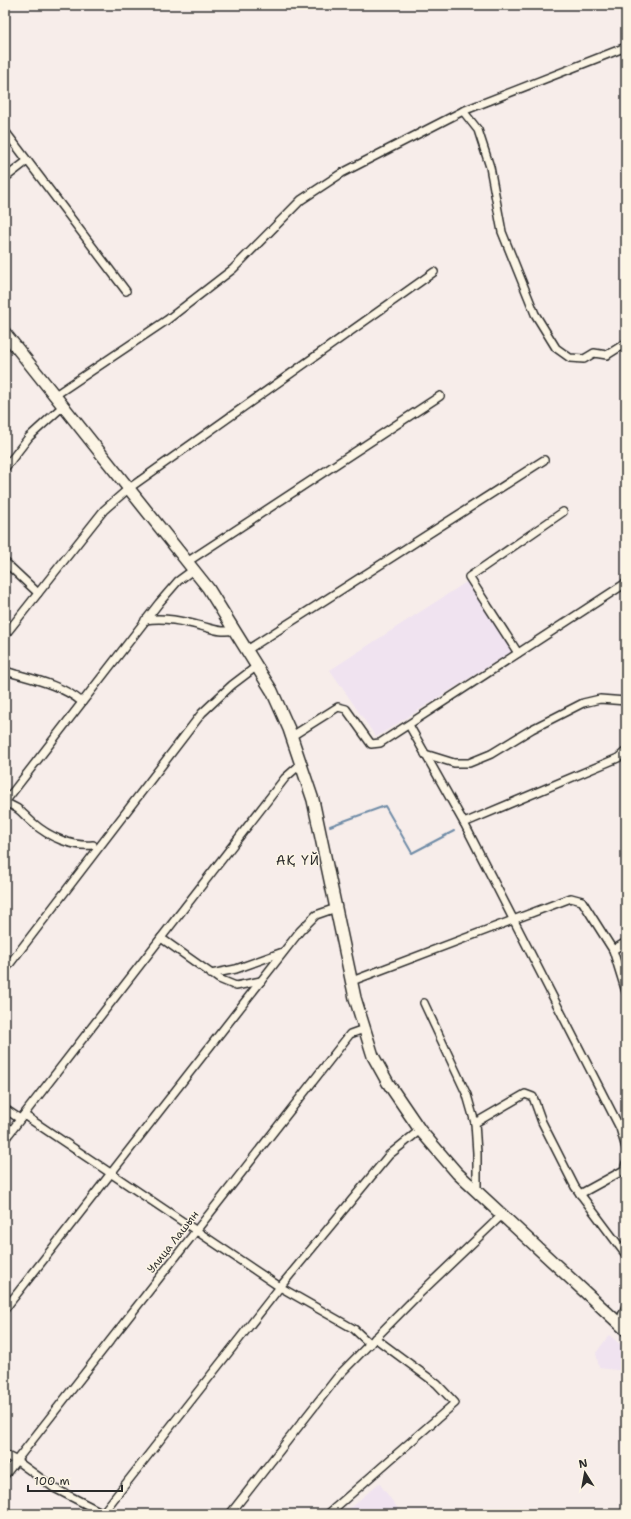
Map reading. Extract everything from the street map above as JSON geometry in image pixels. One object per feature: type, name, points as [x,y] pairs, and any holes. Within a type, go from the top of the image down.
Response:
[{"type":"main road","points":[[5,334],[208,588],[272,691],[292,736],[313,800],[352,981],[364,1029],[374,1056],[388,1083],[420,1130],[457,1173],[622,1326]]},
{"type":"street","points":[[54,396],[167,320],[233,270],[301,200],[342,173],[463,111],[626,47]]},
{"type":"street","points":[[463,111],[478,130],[490,167],[502,232],[535,314],[556,348],[570,358],[584,359],[594,353],[607,355],[626,343]]},
{"type":"street","points":[[5,131],[126,291]]},
{"type":"street","points":[[5,178],[27,161]]},
{"type":"street","points":[[5,635],[104,510],[128,489],[434,272]]},
{"type":"street","points":[[93,845],[72,845],[56,838],[33,824],[17,807],[5,802],[146,620],[190,566],[440,396]]},
{"type":"street","points":[[5,468],[29,438],[62,406]]},
{"type":"street","points":[[247,650],[544,460]]},
{"type":"street","points":[[518,653],[469,577],[563,512]]},
{"type":"street","points":[[5,562],[38,593]]},
{"type":"street","points":[[292,736],[338,707],[346,709],[371,744],[380,743],[626,583]]},
{"type":"street","points":[[146,620],[162,618],[201,626],[223,633],[234,630]]},
{"type":"street","points":[[5,970],[202,713],[232,685],[257,666]]},
{"type":"street","points":[[5,671],[70,692],[82,702]]},
{"type":"street","points":[[425,754],[454,763],[469,763],[491,754],[532,729],[583,703],[600,699],[626,701]]},
{"type":"street","points":[[409,725],[464,823],[512,920],[620,1128],[626,1148]]},
{"type":"street","points":[[464,823],[618,758],[626,750]]},
{"type":"street","points":[[5,1139],[285,778],[302,763]]},
{"type":"street","points":[[352,981],[571,898],[582,901],[613,950],[626,992]]},
{"type":"street","points":[[5,1309],[300,931],[316,915],[336,908]]},
{"type":"street","points":[[161,938],[219,979],[236,986],[261,981]]},
{"type":"street","points":[[613,950],[626,942]]},
{"type":"street","points":[[212,974],[236,969],[284,952]]},
{"type":"street","points":[[424,1004],[467,1095],[475,1123],[477,1191]]},
{"type":"street","name":"Улица Лашын","points":[[5,1476],[350,1034],[364,1029]]},
{"type":"street","points":[[475,1123],[525,1094],[533,1097],[542,1122],[575,1187],[626,1255]]},
{"type":"street","points":[[5,1109],[22,1117],[280,1287],[354,1329],[437,1384],[454,1403],[328,1514]]},
{"type":"street","points":[[5,1455],[17,1461],[54,1488],[104,1514],[280,1287],[389,1155],[420,1130]]},
{"type":"street","points":[[580,1194],[624,1170],[626,1163]]},
{"type":"street","points":[[230,1514],[339,1374],[502,1215]]},
{"type":"street","points":[[622,1326],[626,1306]]},
{"type":"shaded area","points":[[468,581],[514,650],[376,737],[330,670]]},
{"type":"shaded area","points":[[609,1335],[626,1349],[625,1371],[599,1368],[596,1353]]},
{"type":"shaded area","points":[[379,1483],[402,1514],[343,1514]]},
{"type":"waterway","points":[[330,826],[385,806],[412,853],[454,831]]},
{"type":"district","name":"АҚ ҮЙ","points":[[298,860]]}]
